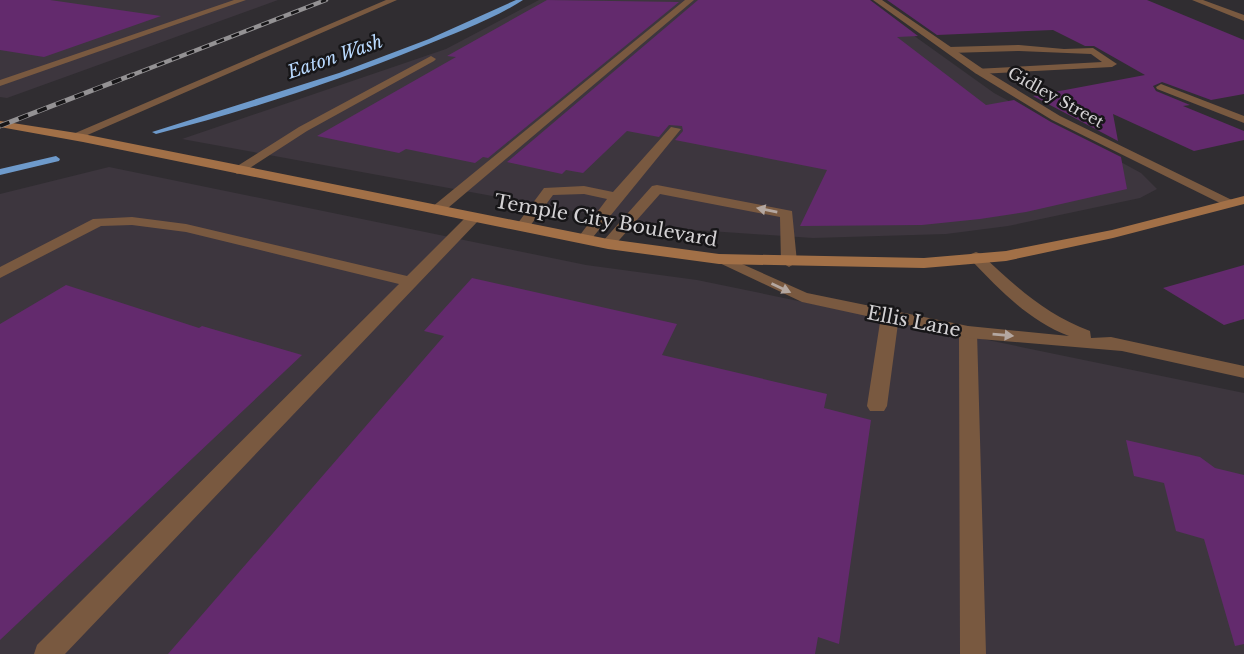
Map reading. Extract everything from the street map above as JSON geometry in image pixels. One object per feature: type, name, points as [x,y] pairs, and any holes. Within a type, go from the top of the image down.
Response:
[{"type":"main road","name":"Temple City Boulevard","points":[[2,121],[608,244],[719,259],[924,263],[1006,256],[1113,234],[1238,201]]},
{"type":"street","points":[[0,83],[242,0]]},
{"type":"street","points":[[78,137],[393,0]]},
{"type":"street","points":[[437,210],[690,0]]},
{"type":"street","name":"Gidley Street","points":[[877,0],[979,71],[1056,118],[1238,201]]},
{"type":"street","points":[[1196,0],[1244,18]]},
{"type":"street","points":[[949,50],[1019,48],[1063,52],[1093,51],[1112,64],[979,71]]},
{"type":"street","points":[[237,170],[303,129],[431,59]]},
{"type":"street","points":[[1161,87],[1244,120]]},
{"type":"street","points":[[584,239],[616,197],[675,129]]},
{"type":"street","points":[[608,244],[657,189],[788,214],[789,262]]},
{"type":"street","points":[[522,227],[549,191],[584,190],[616,197]]},
{"type":"street","points":[[47,654],[474,217]]},
{"type":"street","points":[[0,273],[98,222],[132,220],[186,228],[412,282]]},
{"type":"street","name":"Ellis Lane","points":[[976,257],[1025,304],[1058,327],[1119,346],[1244,372]]},
{"type":"street","name":"Ellis Lane","points":[[719,259],[802,298],[968,332],[1119,346]]},
{"type":"street","points":[[877,406],[890,316]]},
{"type":"street","points":[[968,332],[973,654]]},
{"type":"shaded area","points":[[0,0],[278,0],[7,98],[0,97]]},
{"type":"shaded area","points":[[539,0],[864,0],[994,93],[1141,173],[1157,189],[1140,198],[1008,226],[946,234],[813,238],[666,228],[182,139],[446,49]]},
{"type":"shaded area","points":[[109,167],[586,265],[697,280],[1244,393],[1244,654],[0,654],[0,194]]},
{"type":"building","points":[[0,0],[50,0],[161,16],[44,57],[0,50]]},
{"type":"building","points":[[547,0],[679,2],[488,158],[483,157],[475,163],[406,149],[399,153],[317,136],[456,57],[447,56]]},
{"type":"building","points":[[698,0],[870,0],[918,36],[897,37],[986,105],[1014,100],[1121,157],[1127,189],[1026,212],[980,219],[922,225],[800,226],[827,170],[675,140],[683,131],[682,126],[669,125],[659,137],[627,131],[583,173],[566,170],[562,174],[507,162]]},
{"type":"building","points":[[887,0],[1147,0],[1244,40],[1244,94],[1211,100],[1162,82],[1153,86],[1156,91],[1190,105],[1183,106],[1244,131],[1244,140],[1194,151],[1113,114],[1118,141],[1033,96],[1145,75],[1094,46],[1085,46],[1053,30],[937,35]]},
{"type":"building","points":[[1244,265],[1244,319],[1224,325],[1163,288]]},
{"type":"building","points":[[472,278],[677,324],[662,355],[827,394],[824,408],[871,420],[839,644],[818,637],[815,654],[168,654],[444,336],[424,331]]},
{"type":"building","points":[[66,285],[199,328],[202,326],[302,355],[0,640],[0,324]]},
{"type":"building","points":[[1126,440],[1200,457],[1215,468],[1244,475],[1244,644],[1235,646],[1204,539],[1176,531],[1164,483],[1134,476]]},
{"type":"waterway","name":"Eaton Wash","points":[[156,132],[341,75],[432,40],[520,0]]},
{"type":"waterway","name":"Eaton Wash","points":[[0,172],[56,159]]},
{"type":"railway","points":[[127,77],[326,0]]},
{"type":"railway","points":[[0,126],[132,75]]}]
